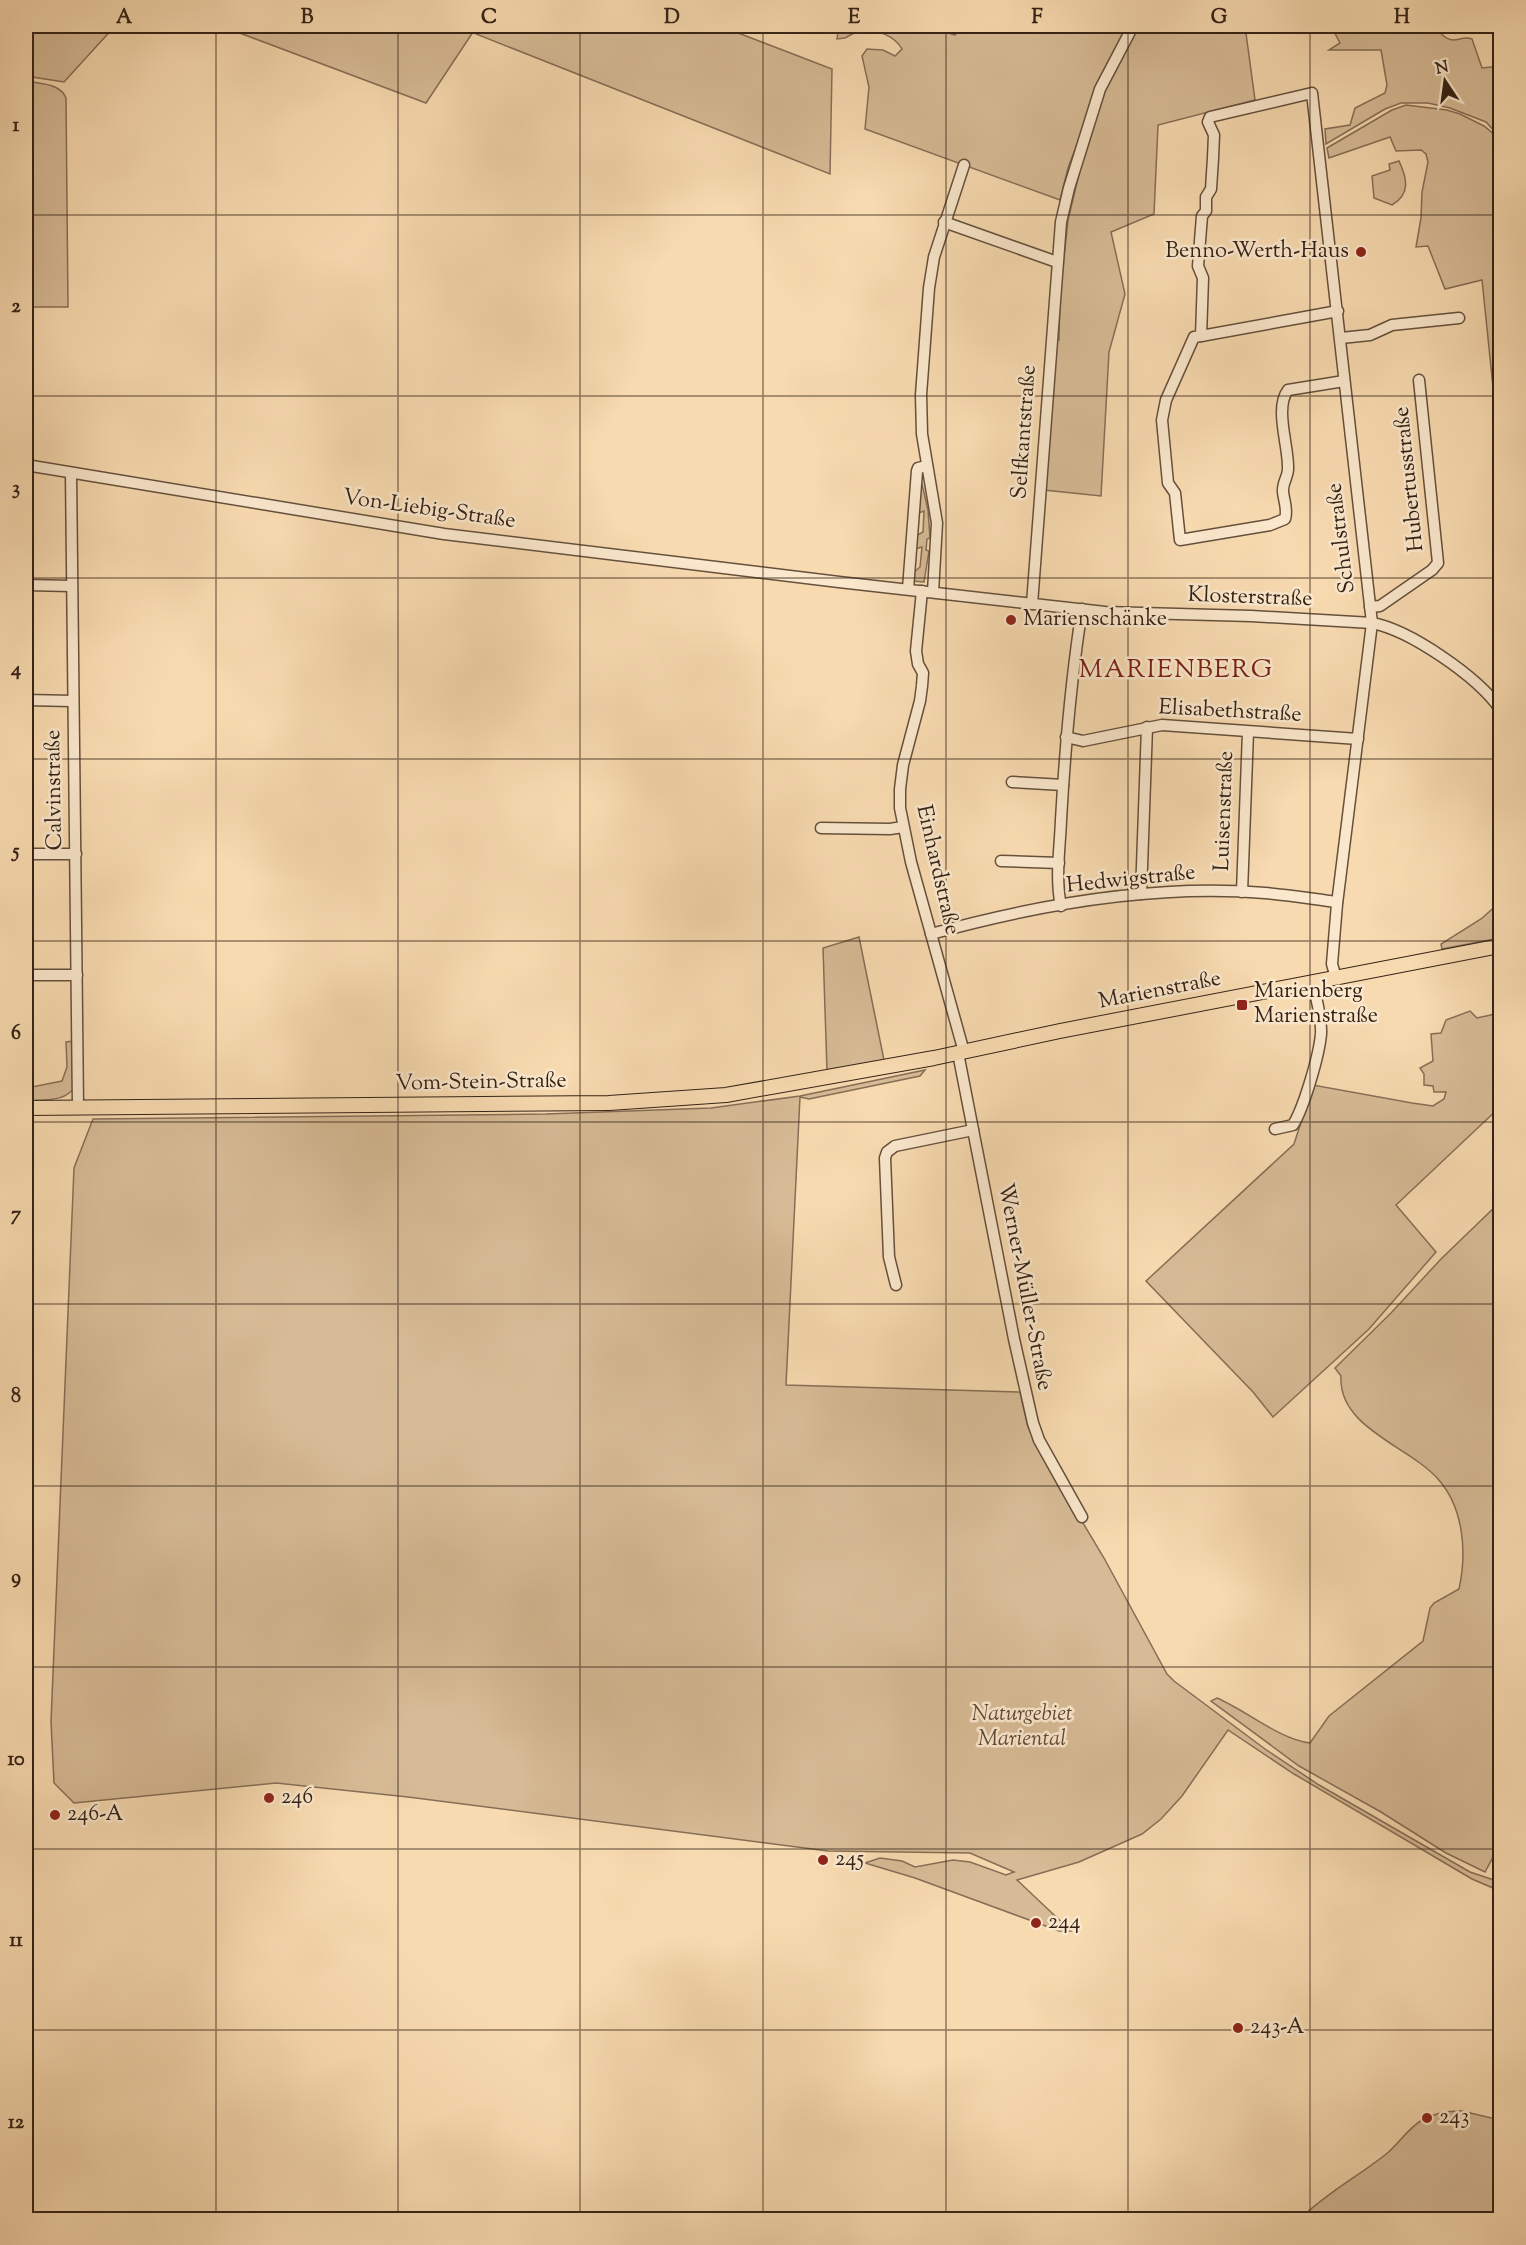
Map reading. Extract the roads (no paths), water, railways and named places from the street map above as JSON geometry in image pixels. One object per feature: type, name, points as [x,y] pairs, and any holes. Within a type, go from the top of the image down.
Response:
[{"type":"main road","name":"Marienstraße","points":[[934,1058],[1500,946]]},
{"type":"main road","name":"Vom-Stein-Straße","points":[[26,1108],[597,1103],[677,1100],[772,1088],[934,1058]]},
{"type":"street","name":"Selfkantstraße","points":[[1032,604],[1061,222],[1069,188],[1100,89],[1133,26]]},
{"type":"street","name":"Schulstraße","points":[[1201,336],[1203,278],[1198,266],[1202,216],[1206,210],[1206,197],[1211,189],[1214,135],[1208,119],[1227,112],[1312,93],[1372,623],[1337,902],[1332,964],[1336,978]]},
{"type":"street","name":"Einhardstraße","points":[[961,1052],[903,827],[900,789],[903,765],[920,701],[923,673],[918,664],[916,651],[928,591],[937,523],[922,434],[921,387],[929,288],[934,257],[964,165]]},
{"type":"street","points":[[944,222],[1058,262]]},
{"type":"street","points":[[1443,306],[1443,319]]},
{"type":"street","points":[[1338,311],[1194,336],[1166,400],[1162,420],[1168,483],[1175,493],[1180,540],[1269,525],[1285,519],[1287,514],[1283,483],[1288,471],[1282,405],[1284,394],[1288,390],[1344,381]]},
{"type":"street","points":[[1341,338],[1370,335],[1392,326],[1458,318]]},
{"type":"street","name":"Hubertusstraße","points":[[1370,607],[1380,606],[1432,570],[1438,563],[1419,380]]},
{"type":"street","name":"Von-Liebig-Straße","points":[[26,465],[444,534],[828,581]]},
{"type":"street","points":[[908,589],[917,471],[918,468],[927,466]]},
{"type":"street","name":"Calvinstraße","points":[[71,473],[78,1107]]},
{"type":"street","name":"Klosterstraße","points":[[828,581],[1105,612],[1251,616],[1372,623],[1418,641],[1477,685],[1500,709]]},
{"type":"street","points":[[26,585],[71,586]]},
{"type":"street","points":[[1061,906],[1058,894],[1066,737],[1082,609]]},
{"type":"street","points":[[26,700],[72,700]]},
{"type":"street","points":[[1141,894],[1147,727]]},
{"type":"street","name":"Elisabethstraße","points":[[1066,737],[1076,740],[1095,739],[1147,727],[1190,727],[1358,739]]},
{"type":"street","name":"Luisenstraße","points":[[1242,892],[1248,732]]},
{"type":"street","points":[[1012,782],[1063,784]]},
{"type":"street","points":[[821,828],[890,829],[903,827]]},
{"type":"street","points":[[26,854],[76,854]]},
{"type":"street","points":[[1002,861],[1059,862]]},
{"type":"street","name":"Hedwigstraße","points":[[931,934],[969,923],[1100,898],[1141,894],[1242,892],[1337,902]]},
{"type":"street","points":[[26,975],[77,975]]},
{"type":"street","points":[[1275,1129],[1293,1125],[1299,1115],[1316,1056],[1321,1033],[1313,982]]},
{"type":"street","name":"Werner-Müller-Straße","points":[[961,1052],[973,1130],[1033,1423],[1039,1440],[1082,1517]]},
{"type":"street","points":[[896,1285],[889,1257],[886,1152],[895,1146],[973,1130]]},
{"type":"place","name":"Benno-Werth-Haus","points":[[1361,252]]},
{"type":"place","name":"Marienschänke","points":[[1011,620]]},
{"type":"place","name":"Marienberg Marienstraße","points":[[1242,1005]]},
{"type":"place","name":"246","points":[[269,1798]]},
{"type":"place","name":"246-A","points":[[55,1815]]},
{"type":"place","name":"245","points":[[823,1860]]},
{"type":"place","name":"244","points":[[1036,1923]]},
{"type":"place","name":"243-A","points":[[1238,2028]]},
{"type":"place","name":"243","points":[[1427,2118]]},
{"type":"district","name":"MARIENBERG","points":[[1176,670]]},
{"type":"park label","name":"Naturgebiet Mariental","points":[[1022,1728]]}]
